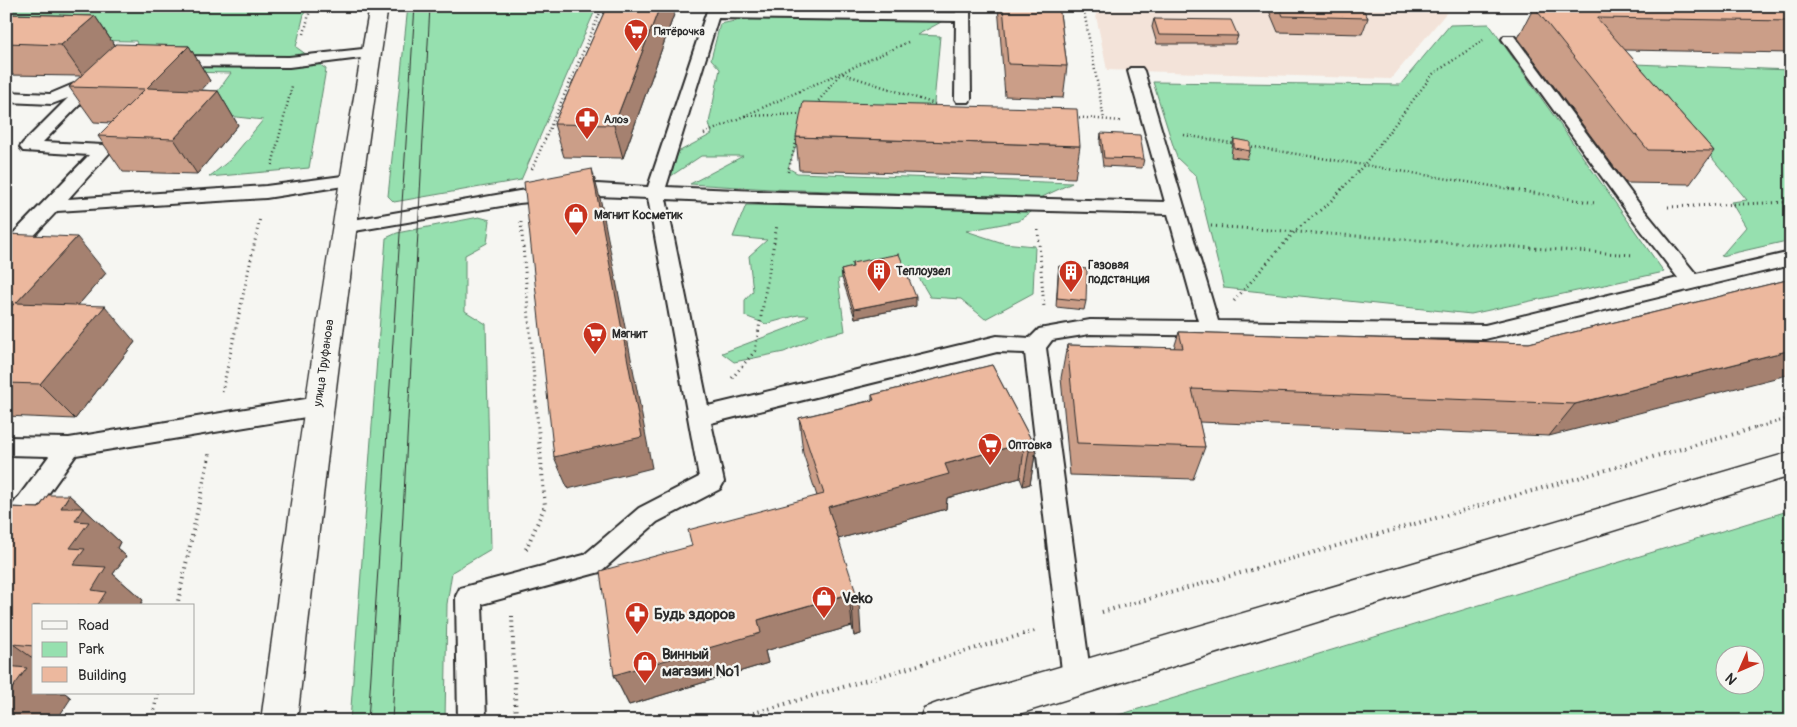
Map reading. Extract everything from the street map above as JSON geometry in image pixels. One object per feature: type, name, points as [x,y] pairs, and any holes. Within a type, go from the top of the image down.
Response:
[{"type":"street","name":"улица Труфанова","points":[[279,721],[318,406],[343,227],[379,6]]},
{"type":"street","points":[[937,721],[1791,464]]},
{"type":"lane","points":[[472,721],[469,596],[591,564],[648,515],[712,482],[656,191],[712,14],[963,11],[963,98]]},
{"type":"lane","points":[[1509,39],[1634,209],[1691,281]]},
{"type":"lane","points":[[157,61],[298,61],[372,53]]},
{"type":"lane","points":[[1136,72],[1210,328]]},
{"type":"lane","points":[[6,97],[52,99],[113,74]]},
{"type":"lane","points":[[6,253],[103,150],[29,147],[95,80]]},
{"type":"lane","points":[[52,206],[266,192],[350,180]]},
{"type":"lane","points":[[343,227],[519,197],[596,190],[656,191],[782,198],[1036,204],[1178,216]]},
{"type":"lane","points":[[699,417],[997,344],[1040,340],[1090,327],[1485,332],[1791,258]]},
{"type":"lane","points":[[1040,340],[1069,621],[1077,679]]},
{"type":"lane","points":[[6,446],[69,447],[318,406]]},
{"type":"lane","points":[[6,533],[69,447]]},
{"type":"path","points":[[177,604],[266,192],[311,6]]},
{"type":"path","points":[[516,721],[510,586],[545,506],[519,197],[603,6]]},
{"type":"path","points":[[1083,6],[1104,119]]},
{"type":"path","points":[[1210,328],[1295,232],[1329,203],[1363,166],[1432,74],[1479,41],[1509,39]]},
{"type":"path","points":[[670,149],[910,41]]},
{"type":"path","points":[[841,73],[962,111],[963,98]]},
{"type":"path","points":[[813,107],[841,73]]},
{"type":"path","points":[[744,116],[807,114],[804,121]]},
{"type":"path","points":[[1066,117],[1104,119],[1363,166],[1634,209],[1791,202]]},
{"type":"path","points":[[699,417],[755,351],[782,198],[796,134],[800,127]]},
{"type":"path","points":[[1036,204],[1040,340]]},
{"type":"path","points":[[1178,216],[1295,232],[1672,258]]},
{"type":"path","points":[[727,721],[1069,621],[1791,418]]},
{"type":"path","points":[[152,721],[158,694]]},
{"type":"shaded area","points":[[1094,6],[1452,6],[1391,79],[1107,70]]},
{"type":"green space","points":[[6,6],[306,6],[296,47],[326,69],[309,168],[209,177],[230,160],[263,120],[202,113],[231,73],[184,72],[140,57],[136,41],[6,39]]},
{"type":"green space","points":[[408,6],[597,6],[521,180],[394,202],[388,196]]},
{"type":"green space","points":[[745,19],[943,21],[917,35],[940,36],[934,103],[945,130],[803,127],[788,168],[797,173],[1072,183],[1040,198],[771,189],[690,184],[743,156],[701,156],[671,176],[678,152],[712,134],[709,123],[720,69],[711,59],[720,24]]},
{"type":"green space","points":[[1489,24],[1664,272],[1471,314],[1224,288],[1196,176],[1177,158],[1153,82],[1400,85],[1450,25]]},
{"type":"green space","points":[[1634,64],[1791,70],[1791,240],[1721,256],[1746,227],[1731,202],[1747,200]]},
{"type":"green space","points":[[746,205],[1034,210],[1018,221],[966,231],[1003,243],[1035,246],[1033,293],[985,319],[961,299],[930,297],[912,266],[838,279],[845,331],[821,336],[784,352],[734,362],[722,353],[791,327],[809,315],[798,315],[766,324],[745,316],[745,300],[753,291],[749,256],[767,240],[733,237]]},
{"type":"green space","points":[[479,217],[490,220],[487,243],[465,255],[465,311],[486,324],[491,549],[452,572],[447,604],[445,721],[350,721],[386,238],[397,233]]},
{"type":"green space","points":[[1791,510],[1791,721],[1099,721]]},
{"type":"building","points":[[607,6],[660,6],[614,125],[554,124]]},
{"type":"building","points":[[1003,6],[1059,6],[1067,66],[1008,64]]},
{"type":"building","points":[[1279,6],[1361,6],[1368,18],[1283,16]]},
{"type":"building","points":[[1612,6],[1791,6],[1791,21],[1597,18],[1714,151],[1648,150],[1534,7],[1614,8]]},
{"type":"building","points":[[6,14],[95,16],[61,45],[6,43]]},
{"type":"building","points":[[1154,19],[1231,20],[1238,36],[1159,35]]},
{"type":"building","points":[[116,44],[189,46],[147,88],[218,91],[174,139],[98,136],[145,89],[69,87]]},
{"type":"building","points":[[803,102],[1077,109],[1080,146],[796,137]]},
{"type":"building","points":[[1101,133],[1140,135],[1144,159],[1104,158]]},
{"type":"building","points":[[1234,139],[1250,142],[1250,151],[1234,148]]},
{"type":"building","points":[[592,169],[642,437],[554,457],[524,182]]},
{"type":"building","points":[[6,234],[77,237],[16,303],[105,306],[40,384],[6,383],[6,312],[14,304],[6,304]]},
{"type":"building","name":"Теплоузел","points":[[899,254],[916,297],[854,309],[841,270],[853,267],[852,263]]},
{"type":"building","name":"Газовая подстанция","points":[[1059,266],[1087,269],[1086,301],[1057,298]]},
{"type":"building","points":[[1791,279],[1791,350],[1575,404],[1192,389],[1205,447],[1077,443],[1067,345],[1183,348],[1179,332],[1529,343]]},
{"type":"building","points":[[992,365],[1036,449],[1029,451],[1025,443],[945,464],[949,474],[828,507],[859,602],[852,604],[849,594],[771,616],[758,620],[761,633],[614,675],[600,571],[692,546],[688,530],[824,494],[799,418],[874,400],[872,395]]},
{"type":"building","points":[[48,495],[69,495],[61,508],[83,508],[75,521],[89,522],[70,548],[85,549],[73,565],[106,567],[92,590],[106,592],[98,604],[32,604],[32,646],[13,644],[6,654],[6,507],[39,508]]},
{"type":"building","points":[[6,666],[27,668],[6,697]]},
{"type":"tram line","points":[[368,721],[415,6]]},
{"type":"tram line","points":[[392,721],[430,6]]},
{"type":"place","name":"Пятёрочка","points":[[636,52]]},
{"type":"place","name":"Алоэ","points":[[587,140]]},
{"type":"place","name":"Магнит Косметик","points":[[576,236]]},
{"type":"place","name":"Теплоузел","points":[[879,292]]},
{"type":"place","name":"Газовая подстанция","points":[[1071,293]]},
{"type":"place","name":"Магнит","points":[[595,355]]},
{"type":"place","name":"Оптовка","points":[[990,466]]},
{"type":"place","name":"Veko","points":[[824,619]]},
{"type":"place","name":"Будь здоров","points":[[637,635]]},
{"type":"place","name":"Винный магазин №1","points":[[645,684]]}]
